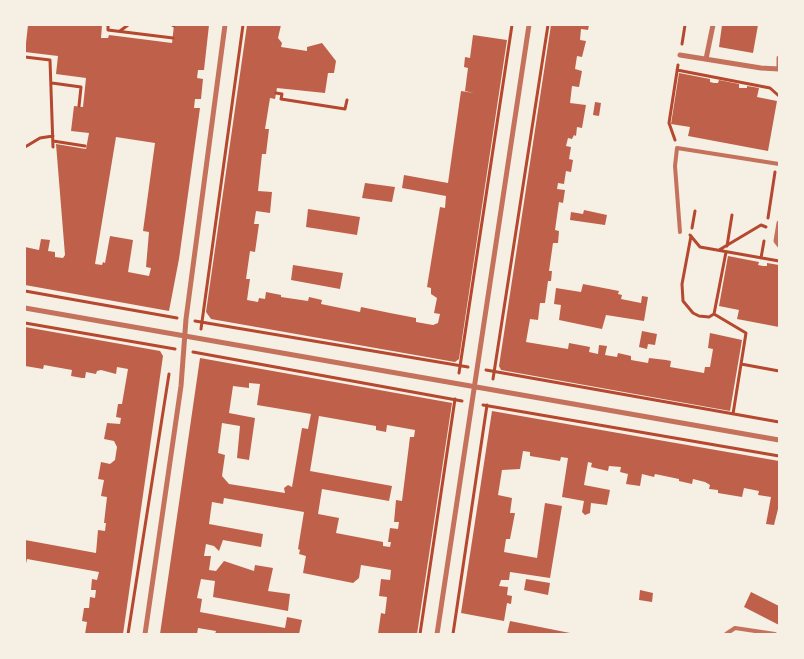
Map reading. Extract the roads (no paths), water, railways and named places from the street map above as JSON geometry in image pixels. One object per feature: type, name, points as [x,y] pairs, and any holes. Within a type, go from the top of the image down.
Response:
[{"type":"street","points":[[145,634],[181,386],[186,319],[226,25]]},
{"type":"street","points":[[437,634],[529,25]]},
{"type":"street","points":[[706,59],[713,25]]},
{"type":"street","points":[[680,55],[761,68],[779,69],[779,58]]},
{"type":"street","points":[[779,223],[776,241],[779,245]]},
{"type":"street","points":[[25,308],[185,334],[779,440]]},
{"type":"lane","points":[[680,232],[675,166],[677,148],[778,164]]},
{"type":"lane","points":[[726,634],[732,628],[738,628],[776,634]]}]
